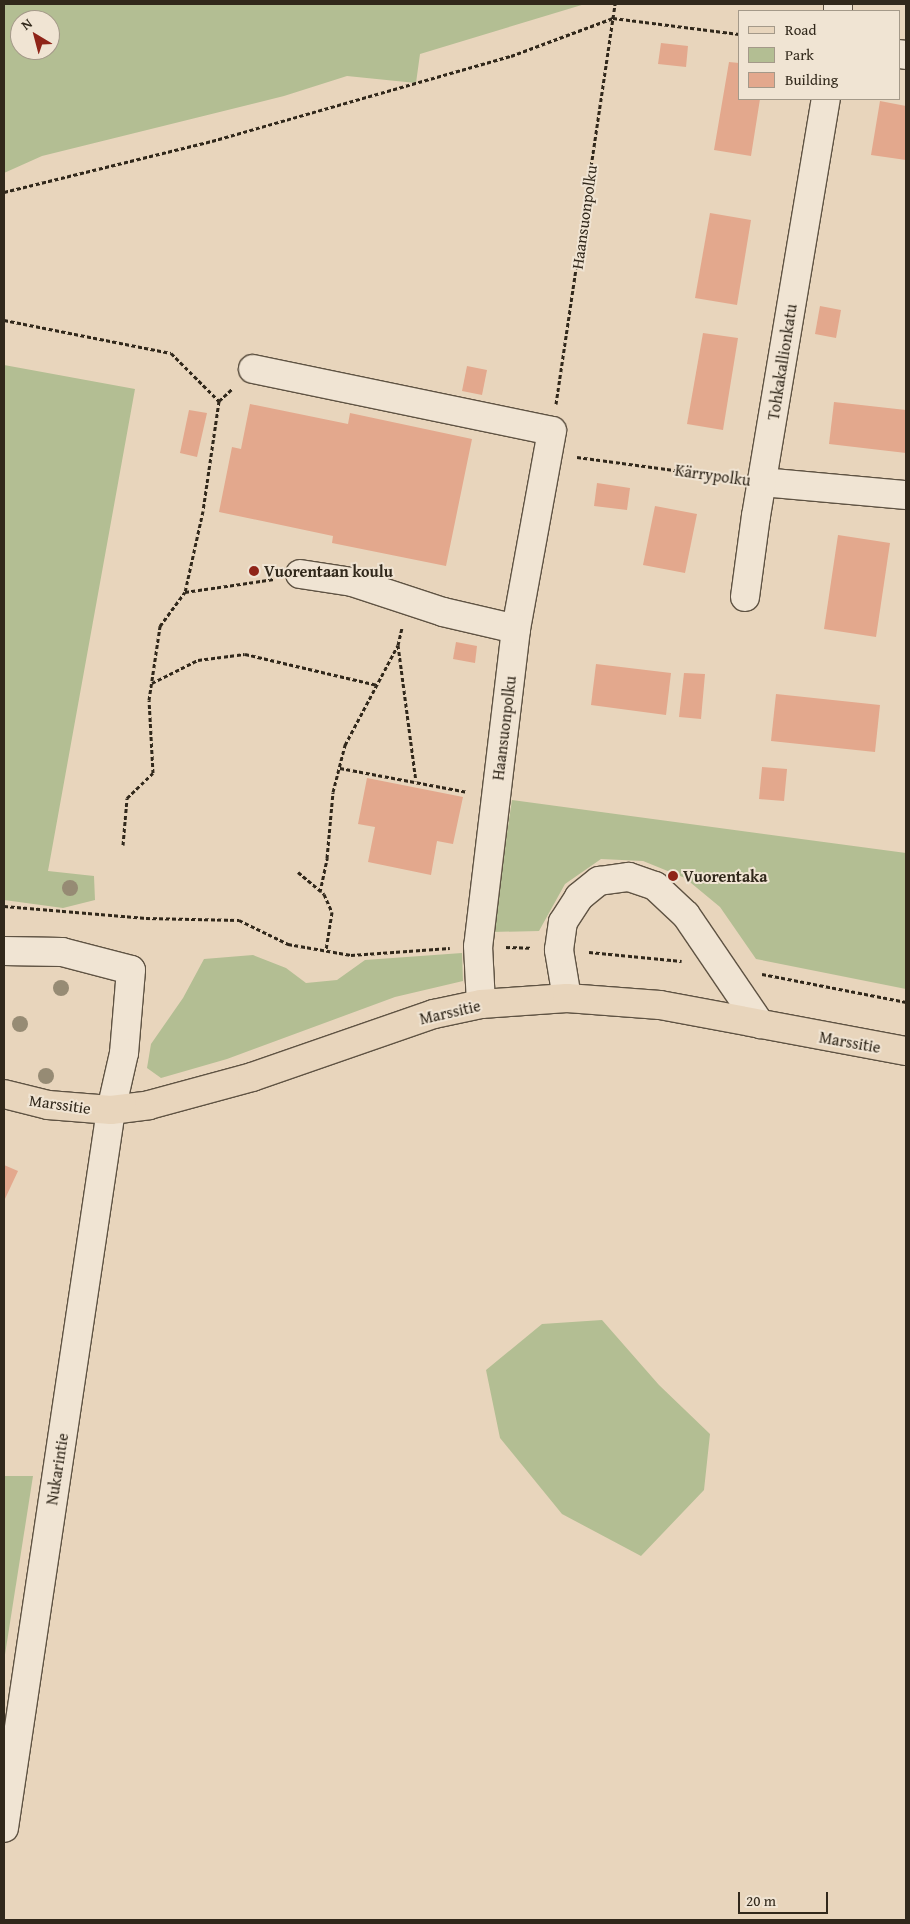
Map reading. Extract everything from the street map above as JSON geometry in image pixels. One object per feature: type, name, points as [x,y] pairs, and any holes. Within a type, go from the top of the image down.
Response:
[{"type":"main road","name":"Marssitie","points":[[4,1094],[48,1105],[111,1110],[189,1096],[434,1014],[480,1004],[567,998],[660,1005],[906,1051]]},
{"type":"street","name":"Tohkakallionkatu","points":[[762,482],[826,100]]},
{"type":"street","points":[[253,369],[551,442]]},
{"type":"street","name":"Haansuonpolku","points":[[480,1004],[478,946],[516,629],[551,442]]},
{"type":"street","points":[[762,482],[906,495]]},
{"type":"street","name":"Kärrypolku","points":[[745,597],[762,482]]},
{"type":"street","points":[[300,574],[352,582],[443,612],[516,629]]},
{"type":"street","points":[[567,998],[559,950],[563,922],[579,897],[599,881],[629,877],[655,886],[686,915],[760,1024]]},
{"type":"street","name":"Nukarintie","points":[[4,951],[62,952],[131,970],[124,1053],[111,1110],[4,1828]]},
{"type":"path","name":"Haansuonpolku","points":[[551,442],[615,4]]},
{"type":"path","points":[[4,192],[212,141],[473,67],[613,18],[738,34]]},
{"type":"path","points":[[4,320],[171,353],[219,401],[203,511],[185,592],[160,626],[152,684],[152,773],[127,798],[123,845]]},
{"type":"path","name":"Kärrypolku","points":[[551,442],[762,482]]},
{"type":"path","points":[[185,592],[300,574]]},
{"type":"path","points":[[406,600],[398,646],[416,781]]},
{"type":"path","points":[[320,892],[328,858],[333,792],[345,745],[398,646]]},
{"type":"path","points":[[152,684],[198,660],[245,654],[377,685]]},
{"type":"path","points":[[339,768],[496,797]]},
{"type":"path","points":[[298,872],[320,892],[332,912],[326,950]]},
{"type":"green space","points":[[4,4],[585,4],[420,54],[416,83],[347,76],[284,96],[42,156],[4,173]]},
{"type":"green space","points":[[4,365],[135,389],[48,871],[94,876],[95,900],[63,908],[4,900]]},
{"type":"green space","points":[[512,800],[906,853],[906,989],[756,959],[720,907],[685,878],[643,861],[601,859],[565,884],[539,931],[492,932]]},
{"type":"green space","points":[[462,953],[463,981],[395,997],[227,1059],[161,1078],[147,1068],[151,1044],[183,998],[204,959],[253,955],[286,968],[306,983],[337,980],[365,960]]},
{"type":"green space","points":[[602,1320],[659,1385],[710,1434],[704,1490],[641,1556],[562,1514],[500,1438],[486,1370],[542,1324]]},
{"type":"green space","points":[[4,1476],[33,1476],[4,1661]]},
{"type":"building","points":[[661,43],[688,46],[686,67],[658,64]]},
{"type":"building","points":[[729,62],[738,63],[738,100],[760,100],[751,156],[714,150]]},
{"type":"building","points":[[880,101],[906,106],[906,160],[871,155]]},
{"type":"building","points":[[710,213],[751,220],[737,305],[695,298]]},
{"type":"building","points":[[820,306],[841,310],[836,338],[815,334]]},
{"type":"building","points":[[703,333],[738,338],[723,430],[687,424]]},
{"type":"building","points":[[467,366],[487,370],[482,395],[462,391]]},
{"type":"building","points":[[834,402],[906,410],[906,453],[829,444]]},
{"type":"building","points":[[250,404],[348,424],[350,413],[472,439],[446,566],[332,543],[333,536],[219,512],[232,447],[241,449]]},
{"type":"building","points":[[189,410],[207,413],[197,457],[180,453]]},
{"type":"building","points":[[597,483],[630,488],[627,510],[594,506]]},
{"type":"building","points":[[655,506],[697,514],[685,573],[643,565]]},
{"type":"building","points":[[838,535],[890,543],[876,637],[824,629]]},
{"type":"building","points":[[456,642],[477,646],[475,663],[453,659]]},
{"type":"building","points":[[596,664],[671,673],[666,715],[591,705]]},
{"type":"building","points":[[684,673],[705,674],[701,719],[679,717]]},
{"type":"building","points":[[776,694],[880,705],[875,752],[771,741]]},
{"type":"building","points":[[762,767],[787,769],[784,801],[759,799]]},
{"type":"building","points":[[367,778],[463,797],[453,844],[437,841],[431,875],[368,862],[375,827],[358,824]]},
{"type":"building","points":[[4,1165],[18,1171],[4,1201]]},
{"type":"place","name":"Vuorentaan koulu","points":[[254,571]]},
{"type":"place","name":"Vuorentaka","points":[[673,876]]}]
